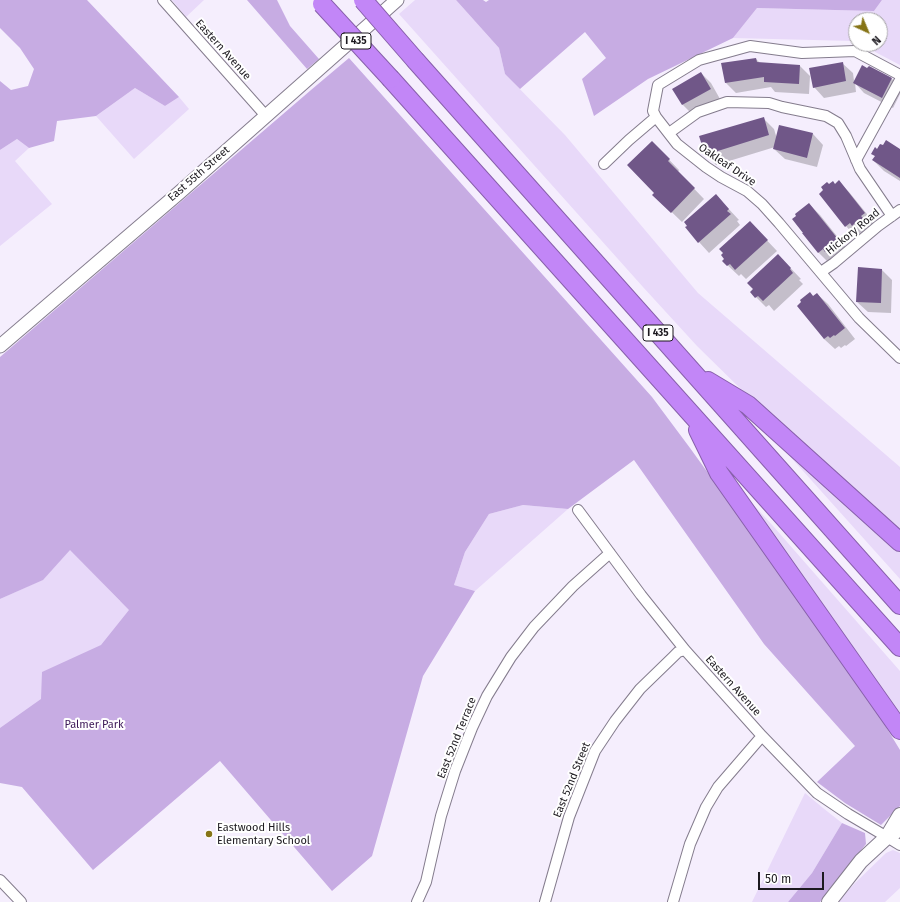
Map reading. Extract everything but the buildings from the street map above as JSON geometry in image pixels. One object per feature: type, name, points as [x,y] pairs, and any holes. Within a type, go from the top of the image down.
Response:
[{"type":"highway","name":"I 435","points":[[363,0],[900,605]]},
{"type":"highway","name":"I 435","points":[[321,2],[900,646]]},
{"type":"highway","points":[[693,372],[748,405],[900,542]]},
{"type":"highway","points":[[687,410],[719,473],[900,730]]},
{"type":"main road","points":[[887,837],[900,815]]},
{"type":"main road","points":[[829,902],[861,861],[887,837],[900,829]]},
{"type":"street","name":"Eastern Avenue","points":[[163,0],[266,116]]},
{"type":"street","name":"East 55th Street","points":[[0,346],[180,192],[397,0]]},
{"type":"street","points":[[604,164],[629,140],[656,118],[653,111],[658,85],[699,60],[750,46],[802,53],[855,51],[900,75]]},
{"type":"street","points":[[856,160],[900,80]]},
{"type":"street","points":[[669,134],[698,112],[727,102],[770,103],[826,116],[838,123],[846,136],[860,169],[896,213]]},
{"type":"street","name":"Oakleaf Drive","points":[[656,118],[677,144],[706,167],[747,191],[762,204],[859,318],[900,358]]},
{"type":"street","name":"Hickory Road","points":[[821,272],[896,213]]},
{"type":"street","name":"Eastern Avenue","points":[[578,510],[641,595],[685,650],[762,736],[817,792],[848,814],[900,845]]},
{"type":"street","name":"East 52nd Terrace","points":[[417,902],[426,882],[441,816],[455,771],[472,728],[487,696],[511,657],[534,627],[573,586],[610,553]]},
{"type":"street","name":"East 52nd Street","points":[[545,902],[569,817],[595,751],[615,721],[640,689],[678,652],[685,650]]},
{"type":"street","points":[[673,902],[690,844],[706,807],[718,787],[762,736]]},
{"type":"street","points":[[0,880],[21,902]]},
{"type":"green space","points":[[0,0],[87,0],[179,97],[165,106],[135,88],[96,116],[57,121],[54,141],[29,148],[17,139],[0,150],[0,81],[11,90],[28,86],[34,69],[20,48],[0,28]]},
{"type":"green space","points":[[172,0],[204,0],[186,17]]},
{"type":"green space","points":[[247,0],[277,0],[290,26],[319,59],[307,69]]},
{"type":"green space","points":[[415,0],[456,0],[499,48],[505,74],[565,135],[698,293],[900,467],[900,535],[751,399],[697,346],[643,287],[399,14]]},
{"type":"green space","points":[[456,0],[483,0],[486,2],[489,0],[882,0],[874,11],[757,8],[733,38],[648,79],[594,116],[582,79],[606,58],[585,32],[520,89],[505,74],[499,48]]},
{"type":"green space","points":[[882,0],[900,0],[900,65],[875,52],[888,52],[888,12],[848,12],[848,41],[733,38],[757,8],[874,11]]},
{"type":"green space","name":"Palmer Park","points":[[349,58],[652,397],[760,545],[883,722],[900,750],[900,806],[881,825],[845,803],[817,782],[855,746],[764,644],[634,460],[568,509],[523,505],[489,514],[465,552],[454,585],[475,591],[423,676],[372,856],[332,891],[220,761],[93,870],[22,787],[0,783],[0,728],[41,699],[42,672],[101,645],[129,610],[70,550],[43,580],[0,599],[0,357]]},
{"type":"green space","points":[[135,88],[165,106],[179,97],[189,109],[134,159],[96,116]]},
{"type":"green space","points":[[17,139],[29,148],[15,161],[52,204],[0,246],[0,150]]},
{"type":"green space","points":[[777,442],[900,549],[900,579]]},
{"type":"green space","points":[[739,489],[900,671],[900,714]]},
{"type":"green space","points":[[523,505],[568,509],[475,591],[454,585],[465,552],[489,514]]},
{"type":"green space","name":"Palmer Park","points":[[70,549],[120,601],[165,580],[93,870],[0,761],[0,599],[42,580]]},
{"type":"green space","points":[[805,793],[842,823],[812,873],[788,902],[752,902]]},
{"type":"green space","points":[[842,823],[865,833],[866,844],[820,902],[788,902],[812,873]]},
{"type":"green space","points":[[893,850],[900,853],[900,888],[885,902],[837,902],[886,853]]},
{"type":"place","name":"Eastwood Hills Elementary School","points":[[209,834]]}]
